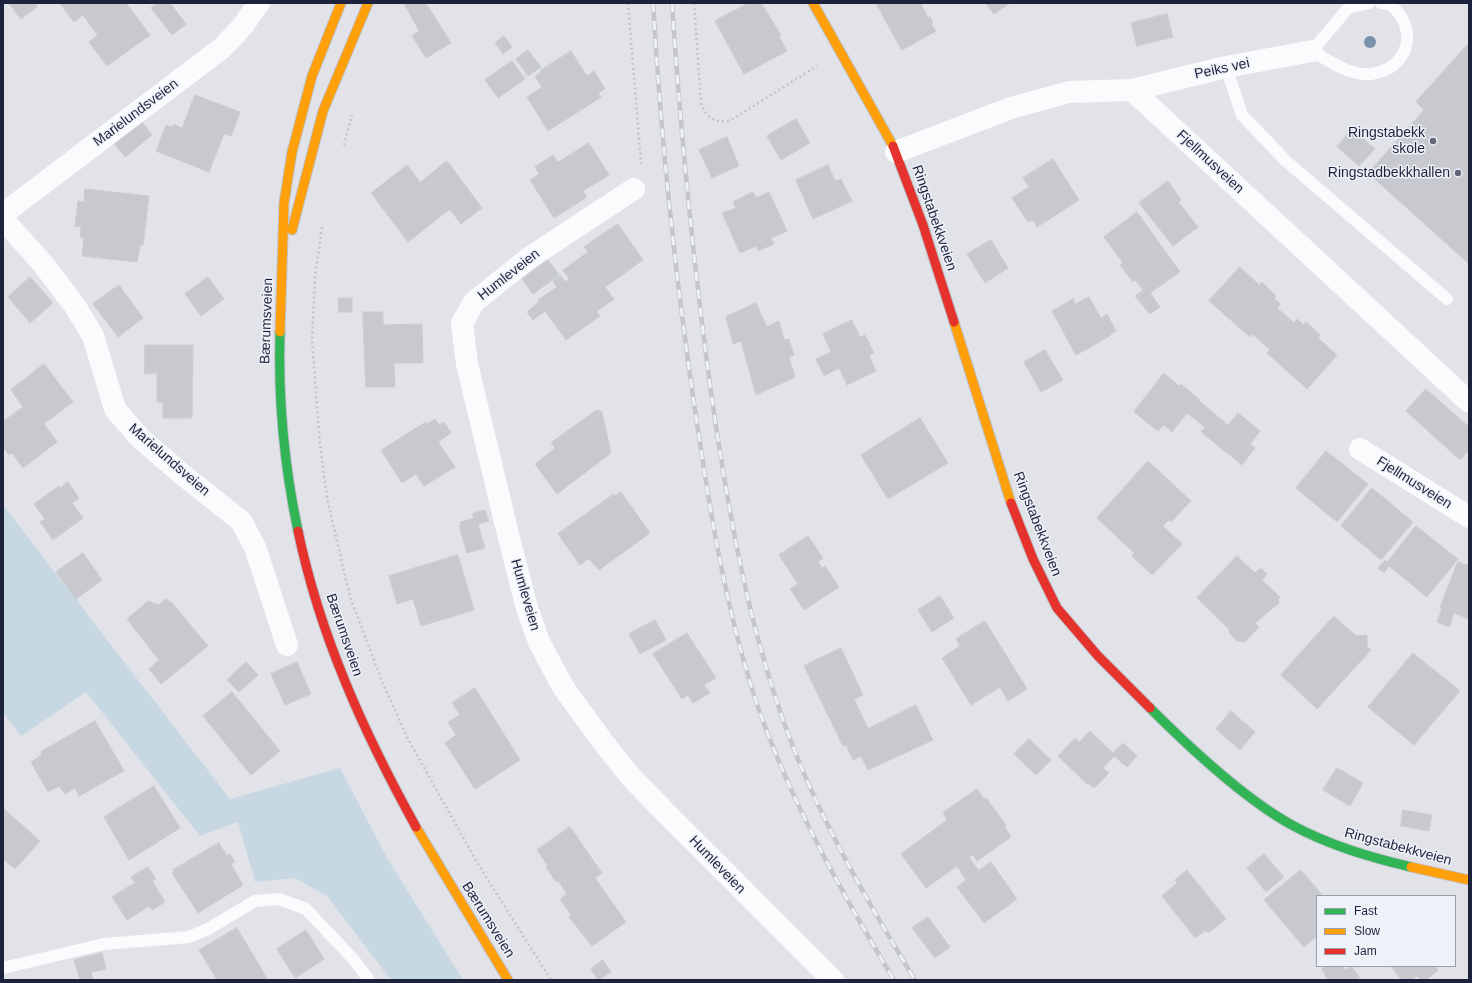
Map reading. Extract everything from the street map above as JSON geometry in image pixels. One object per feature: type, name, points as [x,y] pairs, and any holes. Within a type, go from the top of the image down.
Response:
[{"type":"main road","name":"Bærumsveien","points":[[341,3],[326,35],[306,98],[292,152],[284,203],[283,260],[279,313],[281,414],[294,511],[304,558],[337,664],[374,747],[405,808],[448,883],[508,980]]},
{"type":"main road","name":"Bærumsveien","points":[[283,260],[298,208],[312,146],[323,111],[368,3]]},
{"type":"main road","name":"Ringstabekkveien","points":[[813,3],[896,152],[923,225],[1013,510],[1033,559],[1057,608],[1098,656],[1151,709],[1236,787],[1290,824],[1337,846],[1369,857],[1469,880]]},
{"type":"street","name":"Marielundsveien","points":[[3,214],[222,48],[242,27],[259,3]]},
{"type":"street","name":"Peiks vei","points":[[1132,90],[1226,67],[1312,50]]},
{"type":"street","points":[[896,152],[1011,108],[1069,92],[1132,90]]},
{"type":"street","name":"Fjellmusveien","points":[[1132,90],[1469,402]]},
{"type":"street","name":"Humleveien","points":[[634,189],[529,258],[474,302],[462,323],[467,364],[508,534],[527,608],[539,642],[563,686],[602,742],[647,793],[833,980]]},
{"type":"street","name":"Marielundsveien","points":[[3,218],[75,306],[93,336],[115,409],[140,438],[183,476],[241,521],[255,547],[287,645]]},
{"type":"street","name":"Fjellmusveien","points":[[1360,449],[1469,517]]},
{"type":"lane","points":[[1369,3],[1349,5],[1312,50],[1348,71],[1371,74],[1392,67],[1406,50],[1406,31],[1402,17],[1390,4],[1381,3]]},
{"type":"lane","points":[[1226,67],[1242,115],[1286,161],[1447,299]]},
{"type":"lane","points":[[1337,846],[1342,833]]},
{"type":"lane","points":[[3,968],[104,944],[189,937],[208,929],[255,901],[279,899],[306,909],[354,960],[369,980]]},
{"type":"path","points":[[628,3],[643,182],[634,189]]},
{"type":"path","points":[[694,3],[701,103],[708,117],[716,121],[723,122],[731,120],[840,52]]},
{"type":"path","points":[[343,148],[353,110]]},
{"type":"path","points":[[323,222],[315,277],[312,340],[320,445],[327,498],[350,597],[383,684],[408,739],[443,804],[478,864],[551,980]]},
{"type":"shaded area","points":[[3,505],[230,799],[340,768],[386,856],[463,980],[391,980],[328,897],[295,878],[255,882],[238,822],[200,836],[86,692],[21,736],[3,713]]},
{"type":"building","points":[[9,3],[34,3],[37,7],[21,19]]},
{"type":"building","points":[[60,3],[120,3],[90,25],[83,15],[74,22]]},
{"type":"building","points":[[120,3],[126,3],[150,35],[107,66],[89,42],[98,35],[90,25]]},
{"type":"building","points":[[158,3],[170,3],[186,24],[172,35],[151,8]]},
{"type":"building","points":[[404,3],[426,3],[451,43],[426,58],[412,36],[419,31]]},
{"type":"building","points":[[749,3],[761,3],[781,35],[779,36],[787,51],[744,74],[715,21]]},
{"type":"building","points":[[876,3],[922,3],[921,4],[928,18],[930,16],[933,23],[931,24],[936,31],[902,50]]},
{"type":"building","points":[[986,3],[1010,3],[994,14]]},
{"type":"building","points":[[1167,14],[1173,37],[1137,46],[1131,23]]},
{"type":"building","points":[[504,36],[512,47],[503,54],[495,43]]},
{"type":"building","name":"Ringstabekk skole","points":[[1469,43],[1469,264],[1368,173],[1424,110],[1416,102]]},
{"type":"building","points":[[528,50],[541,67],[528,76],[516,59]]},
{"type":"building","points":[[571,51],[587,76],[594,71],[605,89],[598,93],[601,97],[548,131],[527,97],[542,87],[535,76],[541,72],[540,71]]},
{"type":"building","points":[[512,61],[525,79],[498,98],[485,80]]},
{"type":"building","points":[[195,95],[240,112],[231,136],[224,134],[209,172],[156,151],[166,125],[172,127],[174,124],[182,128]]},
{"type":"building","points":[[796,119],[810,143],[781,160],[767,136]]},
{"type":"building","points":[[141,121],[152,135],[125,157],[114,143]]},
{"type":"building","points":[[1352,129],[1375,149],[1359,166],[1337,147]]},
{"type":"building","points":[[727,137],[739,166],[712,178],[699,150]]},
{"type":"building","points":[[589,143],[609,175],[583,191],[587,197],[554,218],[530,180],[539,174],[535,167],[553,155],[558,162]]},
{"type":"building","points":[[1053,159],[1079,200],[1037,227],[1033,220],[1028,222],[1012,198],[1029,187],[1023,178]]},
{"type":"building","points":[[447,161],[482,208],[461,224],[450,209],[408,242],[371,193],[407,165],[420,182]]},
{"type":"building","points":[[828,165],[835,181],[841,179],[852,201],[813,219],[796,180]]},
{"type":"building","points":[[1168,181],[1181,200],[1178,202],[1198,227],[1173,246],[1139,203]]},
{"type":"building","points":[[85,189],[149,196],[143,245],[140,245],[137,262],[82,256],[84,238],[80,237],[81,227],[75,226],[78,201],[84,202]]},
{"type":"building","points":[[753,192],[756,198],[769,192],[787,231],[771,238],[774,244],[758,251],[756,246],[740,253],[722,213],[736,208],[733,202]]},
{"type":"building","points":[[1137,212],[1180,272],[1150,293],[1160,307],[1150,314],[1135,296],[1143,290],[1135,280],[1133,282],[1120,265],[1123,263],[1104,237]]},
{"type":"building","points":[[618,224],[643,260],[605,287],[614,299],[597,311],[588,298],[585,301],[563,270],[588,252],[584,247]]},
{"type":"building","points":[[991,240],[1008,268],[985,283],[967,254]]},
{"type":"building","points":[[548,260],[559,275],[533,294],[522,279]]},
{"type":"building","points":[[1240,267],[1259,285],[1262,282],[1276,296],[1274,298],[1280,304],[1277,308],[1285,315],[1261,342],[1253,334],[1250,337],[1209,301]]},
{"type":"building","points":[[561,276],[565,282],[569,279],[585,301],[588,298],[600,316],[566,340],[545,311],[533,320],[527,312],[539,302],[538,300],[557,287],[553,281]]},
{"type":"building","points":[[30,277],[53,303],[30,323],[8,297]]},
{"type":"building","points":[[208,277],[224,299],[201,316],[185,294]]},
{"type":"building","points":[[119,285],[143,318],[118,337],[93,304]]},
{"type":"building","points":[[1089,297],[1101,318],[1107,314],[1116,331],[1110,336],[1076,355],[1052,311],[1073,299],[1075,304]]},
{"type":"building","points":[[339,298],[352,298],[352,312],[339,312]]},
{"type":"building","points":[[756,303],[767,327],[779,321],[784,340],[789,339],[794,355],[789,357],[795,377],[756,395],[741,341],[733,344],[726,317]]},
{"type":"building","points":[[363,312],[383,312],[383,325],[422,324],[423,363],[394,363],[395,387],[366,387]]},
{"type":"building","points":[[1285,315],[1294,323],[1297,319],[1304,325],[1306,322],[1320,335],[1318,338],[1337,355],[1307,389],[1267,353],[1270,349],[1261,342]]},
{"type":"building","points":[[852,320],[860,337],[865,335],[874,353],[869,355],[876,371],[847,385],[839,368],[824,376],[816,359],[831,352],[823,334]]},
{"type":"building","points":[[145,345],[193,345],[192,418],[163,418],[163,402],[157,402],[157,373],[145,374]]},
{"type":"building","points":[[1045,350],[1063,380],[1041,392],[1024,362]]},
{"type":"building","points":[[44,364],[73,402],[41,426],[26,405],[23,407],[11,390]]},
{"type":"building","points":[[1164,373],[1179,386],[1181,384],[1228,425],[1238,413],[1260,431],[1250,444],[1255,448],[1242,465],[1201,432],[1205,427],[1187,413],[1172,432],[1164,425],[1158,431],[1134,412]]},
{"type":"building","points":[[1426,389],[1469,427],[1469,450],[1460,460],[1406,411]]},
{"type":"building","points":[[26,405],[41,426],[44,424],[57,442],[23,468],[12,453],[9,455],[3,447],[3,422]]},
{"type":"building","points":[[597,410],[602,412],[611,453],[557,494],[535,464],[555,448],[551,443]]},
{"type":"building","points":[[920,418],[948,463],[888,499],[861,455]]},
{"type":"building","points":[[435,419],[439,425],[444,422],[451,433],[438,442],[455,467],[424,486],[416,474],[402,483],[381,450],[426,422],[427,424]]},
{"type":"building","points":[[1326,451],[1368,484],[1337,522],[1296,488]]},
{"type":"building","points":[[1148,461],[1191,501],[1171,522],[1169,520],[1163,526],[1182,544],[1152,575],[1132,556],[1134,553],[1097,518]]},
{"type":"building","points":[[68,482],[79,498],[72,503],[83,518],[53,540],[40,522],[45,519],[34,504],[59,486],[60,488]]},
{"type":"building","points":[[1372,488],[1413,522],[1381,560],[1341,526]]},
{"type":"building","points":[[621,492],[650,533],[599,570],[589,559],[636,524],[616,496]]},
{"type":"building","points":[[614,494],[636,524],[580,565],[558,534]]},
{"type":"building","points":[[485,510],[489,521],[478,524],[485,548],[467,553],[459,526],[461,525],[460,522],[474,518],[472,514]]},
{"type":"building","points":[[1416,526],[1458,559],[1427,597],[1389,566],[1384,573],[1378,568],[1385,560],[1387,562]]},
{"type":"building","points":[[808,536],[823,558],[818,562],[822,568],[825,566],[839,587],[804,610],[790,589],[798,584],[779,555]]},
{"type":"building","points":[[83,553],[102,580],[76,599],[56,572]]},
{"type":"building","points":[[458,555],[474,610],[421,626],[413,599],[397,604],[389,576]]},
{"type":"building","points":[[1237,556],[1255,573],[1261,568],[1267,574],[1262,580],[1280,597],[1278,599],[1279,603],[1255,623],[1259,627],[1245,642],[1237,641],[1230,634],[1229,629],[1197,598]]},
{"type":"building","points":[[1458,562],[1469,566],[1469,619],[1454,613],[1449,627],[1437,622],[1442,609],[1440,608]]},
{"type":"building","points":[[940,596],[954,618],[932,632],[918,610]]},
{"type":"building","points":[[166,599],[172,603],[208,646],[161,684],[149,669],[159,660],[127,619],[148,601],[159,605]]},
{"type":"building","points":[[1334,616],[1356,636],[1367,635],[1367,646],[1371,650],[1317,709],[1281,675]]},
{"type":"building","points":[[655,620],[666,640],[640,654],[629,634]]},
{"type":"building","points":[[985,621],[1027,689],[1008,701],[1000,687],[971,705],[942,658],[960,646],[956,639]]},
{"type":"building","points":[[687,633],[716,678],[704,685],[710,693],[693,703],[688,695],[682,699],[653,654]]},
{"type":"building","points":[[841,648],[863,695],[854,699],[868,729],[864,731],[859,743],[854,741],[843,746],[804,666]]},
{"type":"building","points":[[1413,653],[1460,691],[1414,745],[1368,707]]},
{"type":"building","points":[[246,662],[258,675],[239,692],[227,680]]},
{"type":"building","points":[[297,662],[311,694],[285,705],[271,674]]},
{"type":"building","points":[[475,688],[520,760],[475,789],[445,743],[456,735],[448,722],[460,715],[452,703]]},
{"type":"building","points":[[232,692],[280,751],[251,775],[203,716]]},
{"type":"building","points":[[916,705],[933,740],[868,770],[861,756],[853,760],[846,745],[854,741],[859,743],[864,731]]},
{"type":"building","points":[[1231,711],[1255,732],[1240,750],[1216,729]]},
{"type":"building","points":[[95,721],[124,771],[79,796],[75,788],[65,794],[59,786],[48,792],[31,762],[42,755],[41,752]]},
{"type":"building","points":[[1090,731],[1113,753],[1123,743],[1137,756],[1127,767],[1114,756],[1103,768],[1109,773],[1094,788],[1088,783],[1087,784],[1058,756],[1075,738],[1079,742]]},
{"type":"building","points":[[1029,739],[1051,760],[1036,775],[1014,754]]},
{"type":"building","points":[[1337,768],[1363,783],[1350,806],[1323,790]]},
{"type":"building","points":[[154,786],[180,828],[129,860],[104,817]]},
{"type":"building","points":[[977,789],[984,799],[986,798],[1006,825],[1004,826],[1011,837],[977,861],[973,855],[969,857],[979,871],[966,880],[957,866],[926,888],[901,854],[947,820],[943,813]]},
{"type":"building","points":[[3,808],[40,841],[15,869],[3,859]]},
{"type":"building","points":[[1403,810],[1432,815],[1429,831],[1401,826]]},
{"type":"building","points":[[570,827],[602,873],[582,887],[580,885],[567,894],[558,880],[556,882],[546,867],[548,866],[537,850]]},
{"type":"building","points":[[219,843],[227,856],[230,854],[235,862],[231,864],[243,885],[198,913],[172,873],[174,872],[173,870]]},
{"type":"building","points":[[1264,854],[1284,877],[1266,892],[1247,868]]},
{"type":"building","points":[[991,862],[1017,899],[984,923],[957,887]]},
{"type":"building","points":[[148,867],[156,879],[152,881],[165,902],[152,910],[149,906],[151,905],[137,882],[135,883],[131,877]]},
{"type":"building","points":[[1187,870],[1226,919],[1208,933],[1206,930],[1195,938],[1162,896],[1177,883],[1175,880]]},
{"type":"building","points":[[1301,870],[1322,895],[1316,895],[1316,937],[1304,947],[1264,900]]},
{"type":"building","points":[[595,878],[626,922],[592,946],[569,917],[571,915],[560,899],[580,885],[582,887]]},
{"type":"building","points":[[137,882],[151,905],[127,920],[112,897]]},
{"type":"building","points":[[928,917],[950,947],[935,958],[912,928]]},
{"type":"building","points":[[237,928],[268,980],[217,980],[199,950]]},
{"type":"building","points":[[306,930],[324,959],[295,978],[277,949]]},
{"type":"building","points":[[102,953],[106,969],[91,972],[93,980],[80,980],[74,960]]},
{"type":"building","points":[[603,960],[611,972],[598,980],[591,969]]},
{"type":"building","points":[[1325,967],[1343,967],[1346,970],[1352,967],[1360,977],[1356,980],[1328,980],[1322,969]]},
{"type":"building","points":[[1392,967],[1436,967],[1438,970],[1426,980],[1421,980],[1417,976],[1412,980],[1402,980]]},
{"type":"railway","points":[[653,3],[660,105],[681,309],[713,524],[737,637],[747,673],[772,746],[803,815],[837,882],[894,980]]},
{"type":"railway","points":[[672,3],[689,205],[706,356],[734,535],[753,619],[777,703],[792,744],[818,805],[848,865],[915,980]]},
{"type":"traffic: fast","points":[[280,332],[280,382],[283,432],[289,481],[298,531]]},
{"type":"traffic: fast","points":[[1150,708],[1199,755],[1235,786],[1253,800],[1290,824],[1349,850],[1411,867]]},
{"type":"traffic: slow","points":[[280,332],[284,203],[292,152],[312,76],[341,3]]},
{"type":"traffic: slow","points":[[292,230],[323,111],[368,3]]},
{"type":"traffic: slow","points":[[813,3],[893,146]]},
{"type":"traffic: slow","points":[[954,322],[1011,503]]},
{"type":"traffic: slow","points":[[416,827],[508,980]]},
{"type":"traffic: slow","points":[[1411,867],[1469,880]]},
{"type":"traffic: jam","points":[[893,146],[923,225],[954,322]]},
{"type":"traffic: jam","points":[[1011,503],[1033,559],[1057,608],[1098,656],[1150,708]]},
{"type":"traffic: jam","points":[[298,531],[307,570],[331,646],[362,720],[416,827]]},
{"type":"place","name":"Ringstabekk skole","points":[[1433,141]]},
{"type":"place","name":"Ringstadbekkhallen","points":[[1458,173]]}]
